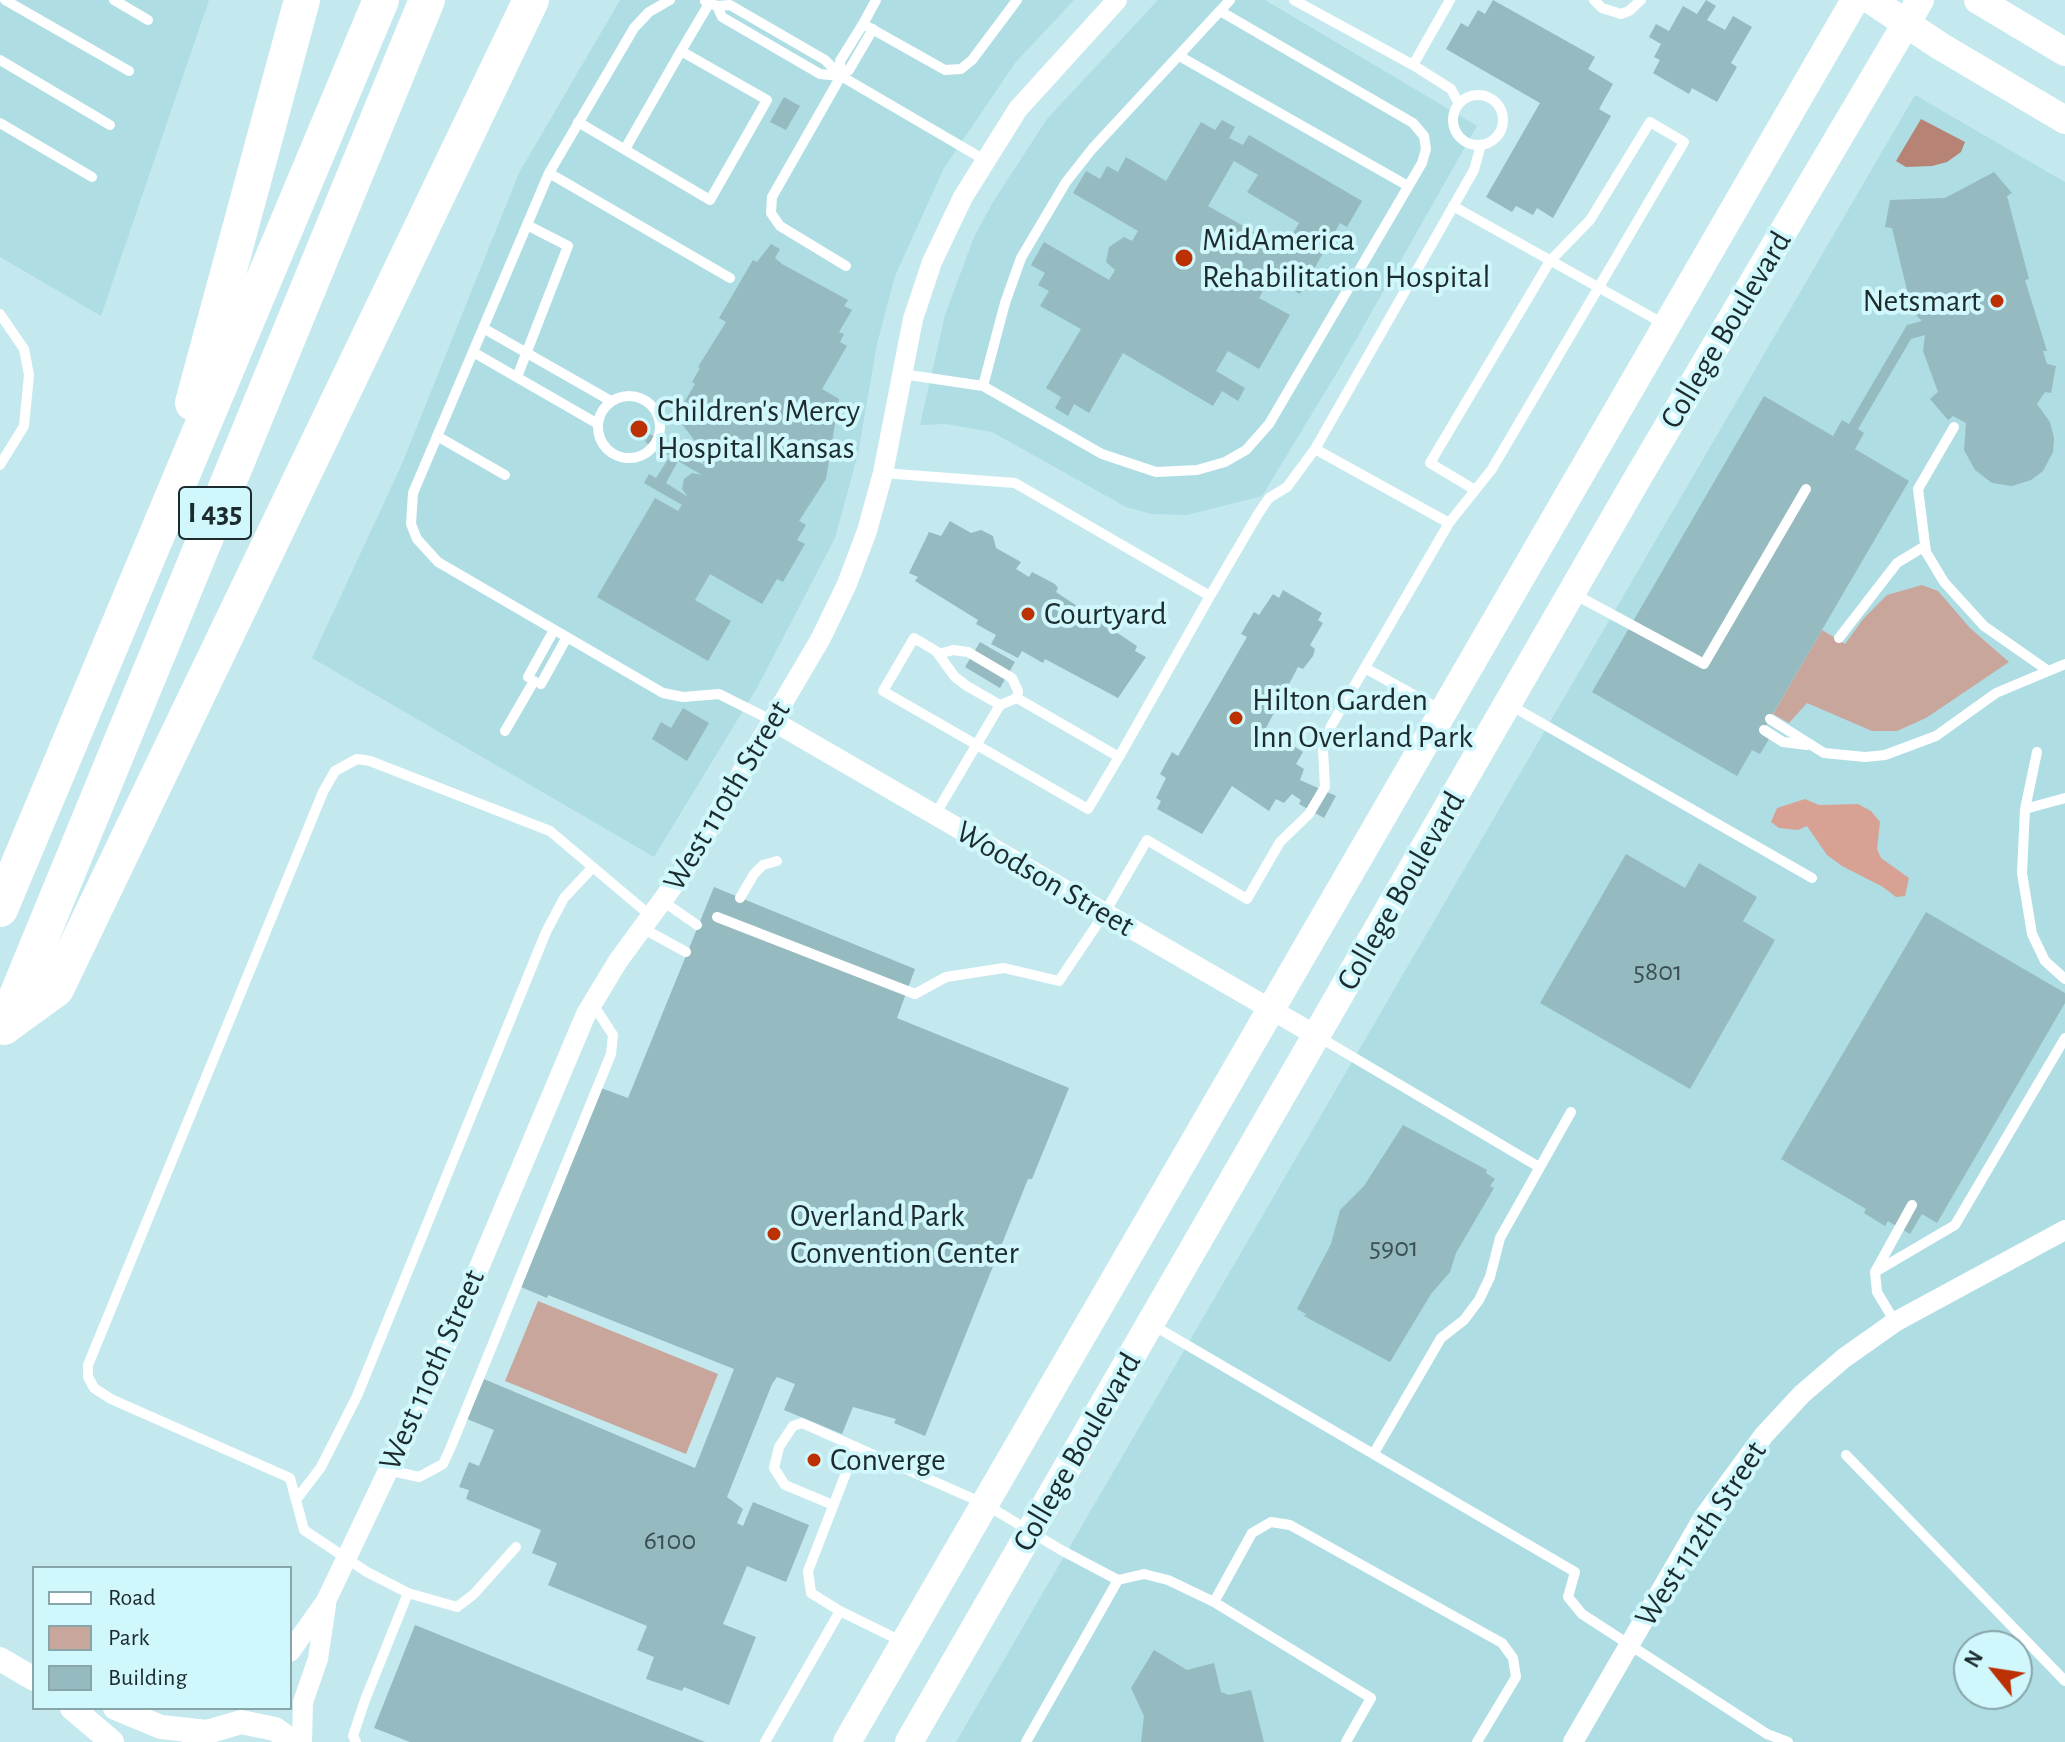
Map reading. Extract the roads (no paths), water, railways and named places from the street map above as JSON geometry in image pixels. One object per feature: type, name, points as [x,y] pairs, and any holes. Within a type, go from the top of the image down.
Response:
[{"type":"highway","points":[[152,551],[302,0]]},
{"type":"highway","points":[[276,99],[314,0]]},
{"type":"highway","name":"I 435","points":[[0,909],[381,0]]},
{"type":"highway","name":"I 435","points":[[2,1031],[427,0]]},
{"type":"highway","points":[[454,156],[512,0]]},
{"type":"highway","points":[[2,1031],[56,989],[531,0]]},
{"type":"main road","name":"College Boulevard","points":[[847,1742],[1855,0]]},
{"type":"main road","points":[[1871,0],[1914,11],[1940,46],[2065,120]]},
{"type":"main road","points":[[1978,0],[2065,52]]},
{"type":"main road","name":"College Boulevard","points":[[909,1742],[1508,704],[1914,11]]},
{"type":"street","name":"West 110th Street","points":[[292,1649],[326,1601],[435,1372],[592,1003],[653,916],[773,721],[847,584],[867,531],[883,473],[913,319],[932,262],[983,159],[1045,77],[1116,0]]},
{"type":"street","name":"Woodson Street","points":[[773,721],[1104,914],[1272,1007],[1317,1036]]},
{"type":"street","name":"West 112th Street","points":[[1573,1742],[1703,1518],[1764,1435],[1834,1367],[1895,1322],[2065,1230]]},
{"type":"street","name":"West 110th Street","points":[[302,1742],[303,1702],[318,1659],[326,1601]]},
{"type":"street","points":[[0,1659],[32,1678]]},
{"type":"street","points":[[74,1710],[112,1742]]},
{"type":"street","points":[[120,1710],[161,1727],[210,1733],[259,1724],[293,1742]]},
{"type":"street","points":[[210,1733],[247,1710]]},
{"type":"lane","points":[[5,0],[129,71]]},
{"type":"lane","points":[[114,0],[148,20]]},
{"type":"lane","points":[[670,0],[649,12],[634,28],[549,173],[437,436],[410,509],[417,539],[438,562],[554,630],[663,693],[683,697],[719,694],[773,721]]},
{"type":"lane","points":[[846,266],[799,234],[780,226],[771,213],[772,197],[841,76],[849,70],[876,0]]},
{"type":"lane","points":[[868,26],[945,70],[961,69],[1006,20],[1017,0]]},
{"type":"lane","points":[[983,386],[1005,303],[1021,258],[1039,227],[1092,149],[1181,57],[1230,0]]},
{"type":"lane","points":[[1294,0],[1413,65],[1451,89],[1459,104]]},
{"type":"lane","points":[[1413,65],[1450,0]]},
{"type":"lane","points":[[1594,0],[1602,8],[1621,14],[1641,0]]},
{"type":"lane","points":[[625,149],[710,3],[722,17],[820,74],[841,76],[983,159]]},
{"type":"lane","points":[[900,374],[983,386],[1102,454],[1137,468],[1172,472],[1225,462],[1246,450],[1269,424],[1408,186],[1426,149],[1424,136],[1413,123],[1220,11]]},
{"type":"lane","points":[[578,122],[710,200],[767,100],[681,51]]},
{"type":"lane","points":[[1181,57],[1408,186]]},
{"type":"lane","points":[[0,60],[110,125]]},
{"type":"lane","points":[[1484,95],[1502,111],[1498,135],[1481,145],[1468,143],[1457,135],[1453,116],[1459,104],[1467,96],[1484,95]]},
{"type":"lane","points":[[717,917],[915,994],[946,977],[1004,968],[1059,981],[1104,914],[1147,840],[1247,899],[1280,842],[1309,814],[1325,787],[1323,750],[1331,726],[1449,523],[1492,469],[1684,142],[1650,122],[1590,220],[1550,261],[1430,463],[1475,490]]},
{"type":"lane","points":[[0,123],[92,177]]},
{"type":"lane","points":[[1000,705],[955,677],[939,654],[914,638],[883,691],[1088,809],[1269,498],[1287,487],[1315,449],[1474,170],[1481,145]]},
{"type":"lane","points":[[549,173],[730,278]]},
{"type":"lane","points":[[1453,206],[1666,325]]},
{"type":"lane","points":[[517,377],[568,246],[527,225]]},
{"type":"lane","points":[[0,314],[24,349],[29,375],[24,426],[0,465]]},
{"type":"lane","points":[[483,328],[611,401]]},
{"type":"lane","points":[[473,352],[598,424],[604,446],[622,457],[643,455],[657,439],[659,418],[648,402],[630,395],[611,401],[598,424]]},
{"type":"lane","points":[[1954,427],[1918,489],[1925,546],[1944,582],[1967,609],[1984,626],[2047,670]]},
{"type":"lane","points":[[437,436],[505,475]]},
{"type":"lane","points":[[1315,449],[1449,523]]},
{"type":"lane","points":[[883,473],[1015,483],[1210,596]]},
{"type":"lane","points":[[1572,594],[1704,664],[1806,489]]},
{"type":"lane","points":[[1839,638],[1897,563],[1925,546]]},
{"type":"lane","points":[[534,681],[554,630]]},
{"type":"lane","points":[[505,731],[534,681],[567,637]]},
{"type":"lane","points":[[939,654],[953,650],[968,652],[1012,678],[1016,684],[1017,698]]},
{"type":"lane","points":[[1770,719],[1824,753],[1865,757],[1913,746],[1936,736],[1996,693],[2065,664]]},
{"type":"lane","points":[[1365,668],[1443,711]]},
{"type":"lane","points":[[1017,698],[1119,757]]},
{"type":"lane","points":[[935,815],[1000,705],[1017,698]]},
{"type":"lane","points":[[1508,704],[1812,878]]},
{"type":"lane","points":[[1764,730],[1783,742],[1807,745]]},
{"type":"lane","points":[[2037,752],[2025,809],[2022,873],[2032,934],[2045,961],[2065,979]]},
{"type":"lane","points":[[516,1547],[474,1594],[457,1607],[408,1593],[304,1530],[298,1519],[295,1487],[279,1472],[101,1394],[88,1377],[88,1365],[329,779],[344,765],[357,759],[370,761],[550,831],[653,916],[686,952]]},
{"type":"lane","points":[[2025,809],[2065,798]]},
{"type":"lane","points":[[740,898],[754,874],[763,865],[777,861]]},
{"type":"lane","points":[[296,1500],[321,1467],[357,1396],[546,932],[564,898],[592,868]]},
{"type":"lane","points":[[653,916],[697,925]]},
{"type":"lane","points":[[388,1470],[419,1477],[443,1464],[450,1449],[611,1054],[613,1035],[592,1003]]},
{"type":"lane","points":[[1317,1036],[1539,1167]]},
{"type":"lane","points":[[1875,1272],[1955,1225],[2065,1038]]},
{"type":"lane","points":[[1374,1453],[1441,1338],[1464,1320],[1479,1300],[1490,1277],[1500,1238],[1571,1112]]},
{"type":"lane","points":[[1895,1322],[1877,1292],[1875,1272],[1912,1205]]},
{"type":"lane","points":[[1151,1323],[1180,1343],[1575,1572],[1568,1597],[1582,1614],[1630,1643],[1765,1738],[1788,1742]]},
{"type":"lane","points":[[833,1505],[785,1485],[774,1468],[779,1447],[793,1426],[802,1423],[985,1504],[1118,1580],[1144,1574],[1214,1602],[1371,1698],[1346,1742]]},
{"type":"lane","points":[[856,1447],[812,1556],[807,1582],[811,1593],[819,1600],[904,1642]]},
{"type":"lane","points":[[1846,1455],[2065,1681]]},
{"type":"lane","points":[[1214,1602],[1252,1533],[1271,1522],[1290,1525],[1502,1643],[1513,1658],[1516,1677],[1477,1742]]},
{"type":"lane","points":[[1026,1742],[1118,1580]]},
{"type":"lane","points":[[356,1742],[353,1736],[365,1700],[408,1593]]},
{"type":"lane","points":[[765,1742],[840,1611]]},
{"type":"place","name":"MidAmerica Rehabilitation Hospital","points":[[1184,258]]},
{"type":"place","name":"Netsmart","points":[[1997,301]]},
{"type":"place","name":"Children's Mercy Hospital Kansas","points":[[639,429]]},
{"type":"place","name":"Courtyard","points":[[1028,614]]},
{"type":"place","name":"Hilton Garden Inn Overland Park","points":[[1236,718]]},
{"type":"place","name":"Overland Park Convention Center","points":[[774,1234]]},
{"type":"place","name":"Converge","points":[[814,1460]]}]
